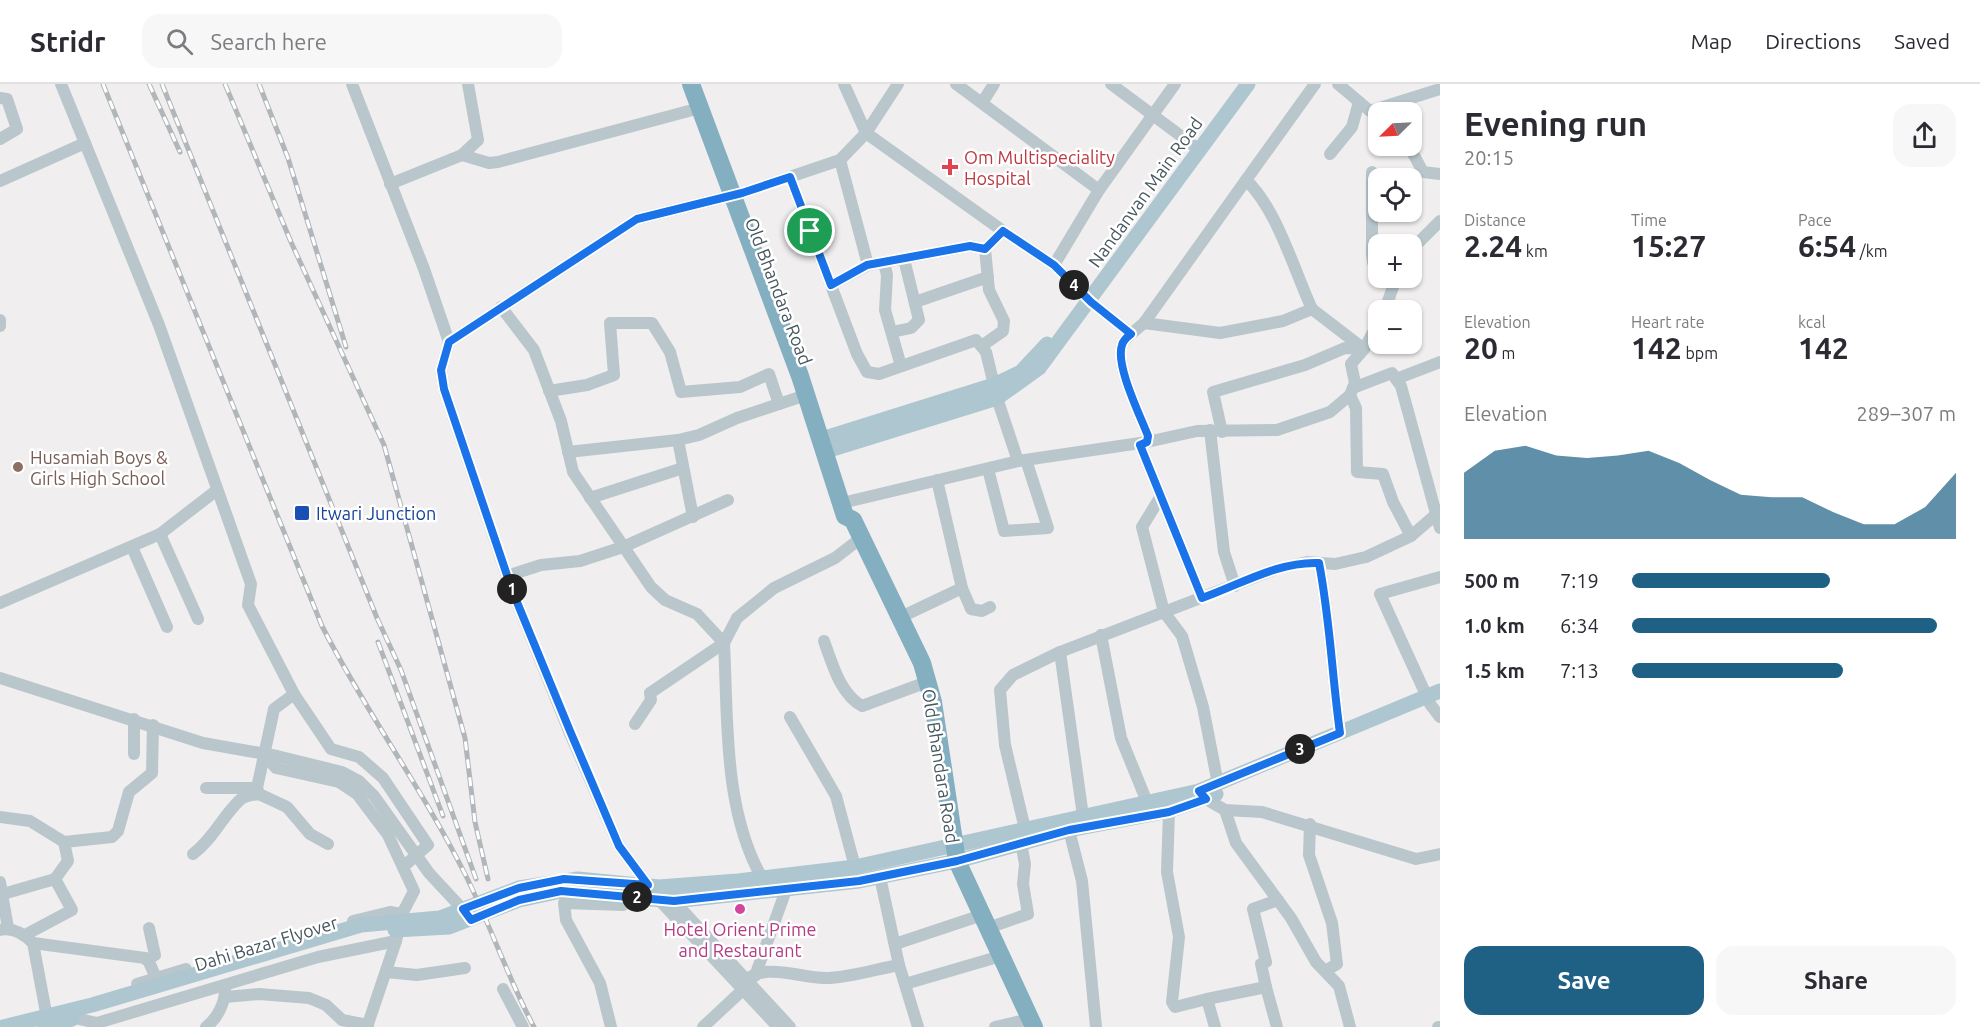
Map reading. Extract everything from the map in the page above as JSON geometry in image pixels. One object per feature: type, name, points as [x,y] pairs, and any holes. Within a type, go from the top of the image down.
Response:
[{"type":"highway","points":[[691,84],[737,194],[806,395],[828,444]]},
{"type":"highway","name":"Old Bhandara Road","points":[[702,84],[737,194],[817,390],[828,444],[846,502],[855,512],[853,520],[902,617],[922,663],[933,702],[955,854],[1032,1023]]},
{"type":"main road","points":[[828,444],[996,392],[1021,372],[1088,299],[1237,84]]},
{"type":"main road","name":"Nandanvan Main Road","points":[[1088,299],[1248,84]]},
{"type":"main road","points":[[662,892],[786,890],[880,877],[1023,836],[1083,816],[1147,802],[1202,795],[1218,784],[1340,733],[1434,698]]},
{"type":"main road","points":[[1023,836],[1169,812],[1202,795],[1434,698]]},
{"type":"main road","points":[[662,892],[955,854]]},
{"type":"main road","name":"Dahi Bazar Flyover","points":[[3,1027],[47,1024],[87,1015],[361,925],[467,914],[519,888],[564,879],[628,893],[662,892]]},
{"type":"street","points":[[61,84],[159,325],[251,584],[248,605],[294,694],[331,749],[359,757],[383,778],[428,845],[404,866]]},
{"type":"street","points":[[352,84],[424,269],[449,342],[441,370],[444,389],[507,576],[619,846],[790,1027]]},
{"type":"street","points":[[390,184],[462,155],[478,140],[468,84]]},
{"type":"street","points":[[844,84],[866,133],[1054,265],[1088,299],[1131,334]]},
{"type":"street","points":[[449,342],[637,219],[737,194],[840,160],[866,133],[898,84]]},
{"type":"street","points":[[956,84],[1099,189]]},
{"type":"street","points":[[982,103],[994,84]]},
{"type":"street","points":[[1111,84],[1193,145]]},
{"type":"street","points":[[1054,265],[1099,189],[1175,84]]},
{"type":"street","points":[[1143,444],[1148,436],[1124,371],[1120,352],[1122,343],[1144,323],[1315,84]]},
{"type":"street","points":[[1338,84],[1368,109]]},
{"type":"street","points":[[1410,102],[1440,88]]},
{"type":"street","points":[[0,98],[8,99],[17,129],[0,138]]},
{"type":"street","points":[[1330,154],[1352,127],[1359,102]]},
{"type":"street","points":[[462,155],[489,163],[498,162],[700,108]]},
{"type":"street","points":[[0,181],[84,143]]},
{"type":"street","points":[[1414,156],[1423,172],[1440,174]]},
{"type":"street","points":[[840,160],[867,265]]},
{"type":"street","points":[[790,177],[857,354],[867,372],[879,374],[976,340],[983,345],[996,392],[1048,528],[1004,531],[988,469]]},
{"type":"street","points":[[1246,180],[1257,190],[1269,213],[1312,309],[1364,349]]},
{"type":"street","points":[[1422,239],[1440,221]]},
{"type":"street","points":[[985,249],[1003,231]]},
{"type":"street","points":[[831,285],[867,265],[970,246],[985,249]]},
{"type":"street","points":[[983,345],[998,337],[1003,331],[1004,321],[992,298],[985,249]]},
{"type":"street","points":[[892,332],[916,325],[919,320],[904,259]]},
{"type":"street","points":[[884,262],[887,275],[885,309],[901,366]]},
{"type":"street","points":[[915,302],[988,277]]},
{"type":"street","points":[[501,307],[534,350],[561,421],[573,472],[590,498],[651,587],[665,600],[697,614],[724,643],[729,749],[736,799],[750,856],[762,878]]},
{"type":"street","points":[[1144,323],[1220,333],[1283,321],[1312,309]]},
{"type":"street","points":[[0,320],[0,326]]},
{"type":"street","points":[[549,391],[587,385],[614,375],[610,323],[652,323],[670,352],[681,392],[740,387],[769,374],[779,404]]},
{"type":"street","points":[[1368,342],[1351,364],[1351,391],[1356,408],[1357,472],[1383,474],[1393,502],[1411,536]]},
{"type":"street","points":[[1235,586],[1224,552],[1213,392],[1305,365],[1345,348],[1364,349]]},
{"type":"street","points":[[1396,379],[1440,362]]},
{"type":"street","points":[[846,502],[1022,461],[1143,444],[1180,437],[1197,430],[1277,430],[1330,412],[1351,391],[1392,373],[1401,386],[1438,513],[1440,528]]},
{"type":"street","points":[[568,452],[678,440],[699,435],[737,418],[806,395]]},
{"type":"street","points":[[678,440],[693,517]]},
{"type":"street","points":[[1143,444],[1202,598]]},
{"type":"street","points":[[590,498],[683,468]]},
{"type":"street","points":[[938,480],[962,588],[971,609],[982,611],[990,607]]},
{"type":"street","points":[[0,603],[160,534],[217,490]]},
{"type":"street","points":[[1161,496],[1142,527],[1164,612],[1182,636],[1203,707],[1218,784]]},
{"type":"street","points":[[507,576],[540,565],[580,561],[623,547],[728,500]]},
{"type":"street","points":[[895,944],[1028,914],[1023,884],[1025,864],[1023,836],[1005,745],[1000,690],[1013,675],[1101,635],[1276,569],[1307,562],[1335,564],[1366,557],[1411,536],[1438,513]]},
{"type":"street","points":[[160,534],[198,619]]},
{"type":"street","points":[[635,724],[651,700],[650,693],[724,643],[737,618],[774,588],[835,558],[861,538]]},
{"type":"street","points":[[132,547],[167,627]]},
{"type":"street","points":[[1319,563],[1328,608],[1329,654],[1340,733]]},
{"type":"street","points":[[1440,577],[1380,594],[1434,698],[1440,717]]},
{"type":"street","points":[[902,617],[962,588]]},
{"type":"street","points":[[1101,635],[1121,738],[1147,802]]},
{"type":"street","points":[[824,640],[835,673],[853,701],[862,706],[927,682]]},
{"type":"street","points":[[1060,652],[1083,816]]},
{"type":"street","points":[[0,678],[153,725],[203,743],[263,753],[342,772],[359,781],[374,796],[429,873],[467,914]]},
{"type":"street","points":[[258,791],[263,753],[274,709],[294,694]]},
{"type":"street","points":[[790,717],[836,796],[855,867]]},
{"type":"street","points":[[134,719],[134,754]]},
{"type":"street","points":[[0,817],[30,821],[64,842],[112,837],[118,831],[129,792],[152,773],[153,725]]},
{"type":"street","points":[[225,992],[309,998],[326,1005],[342,1020],[368,1026],[396,941],[402,914],[414,891],[404,866],[383,828],[357,794],[339,782],[276,768],[263,753]]},
{"type":"street","points":[[206,788],[258,791],[287,807],[310,834],[328,844]]},
{"type":"street","points":[[194,854],[215,833],[240,800],[258,791]]},
{"type":"street","points":[[1202,795],[1225,810],[1262,812],[1310,824],[1416,859],[1440,855]]},
{"type":"street","points":[[1225,810],[1236,843],[1278,900],[1316,962],[1339,986],[1350,1027]]},
{"type":"street","points":[[1169,812],[1167,872],[1179,937],[1172,1002],[1175,1007],[1266,987]]},
{"type":"street","points":[[1310,824],[1309,855],[1332,922],[1337,964],[1325,971]]},
{"type":"street","points":[[1069,830],[1082,881],[1096,1027]]},
{"type":"street","points":[[64,842],[68,861],[54,879],[2,888],[4,929],[29,939],[147,960],[155,955],[149,928]]},
{"type":"street","points":[[880,877],[899,965],[918,1027]]},
{"type":"street","points":[[29,939],[72,910],[54,879]]},
{"type":"street","points":[[747,983],[786,890]]},
{"type":"street","points":[[611,1027],[600,982],[566,920],[564,903],[622,905],[628,893]]},
{"type":"street","points":[[1277,1027],[1261,964],[1266,962],[1253,909],[1278,900]]},
{"type":"street","points":[[396,941],[318,957],[225,992],[97,1023],[87,1015],[98,996],[347,922],[390,912],[402,914]]},
{"type":"street","points":[[29,939],[47,1024]]},
{"type":"street","points":[[905,984],[1001,956]]},
{"type":"street","points":[[147,960],[156,978]]},
{"type":"street","points":[[703,1027],[747,983],[775,970],[828,978],[899,965]]},
{"type":"street","points":[[386,972],[417,975],[465,968]]},
{"type":"street","points":[[747,983],[778,1027]]},
{"type":"street","points":[[503,989],[523,1027]]},
{"type":"street","points":[[206,1027],[214,1021],[225,992]]},
{"type":"street","points":[[1207,999],[1215,1027]]},
{"type":"street","points":[[995,1027],[1032,1023]]},
{"type":"railway","points":[[103,84],[322,626],[356,689],[412,780],[465,874],[534,1027]]},
{"type":"railway","points":[[149,84],[180,152]]},
{"type":"railway","points":[[162,84],[377,618],[401,670],[476,879]]},
{"type":"railway","points":[[225,84],[291,242],[384,445],[465,738],[475,822],[488,879]]},
{"type":"railway","points":[[259,84],[288,158],[346,347]]},
{"type":"railway","points":[[378,642],[443,816]]},
{"type":"place","name":"Om Multispeciality Hospital","points":[[950,167]]},
{"type":"place","name":"Husamiah Boys & Girls High School","points":[[18,467]]},
{"type":"place","name":"Itwari Junction","points":[[302,513]]},
{"type":"place","name":"Hotel Orient Prime and Restaurant","points":[[740,909]]},
{"type":"route","points":[[790,177],[810,231],[831,285],[867,265],[970,246],[985,249],[1003,231],[1054,265],[1091,302],[1131,334],[1122,343],[1120,352],[1124,371],[1148,436],[1147,442],[1140,445],[1202,598],[1276,569],[1307,562],[1319,563],[1328,608],[1329,654],[1340,733],[1199,791],[1206,799],[1183,808],[1069,830],[957,861],[880,877],[819,886],[674,901],[561,891],[519,900],[471,920],[463,909],[519,888],[564,879],[648,885],[624,856],[619,846],[512,590],[444,389],[441,370],[449,342],[585,251],[644,215],[742,193],[790,177]]}]
